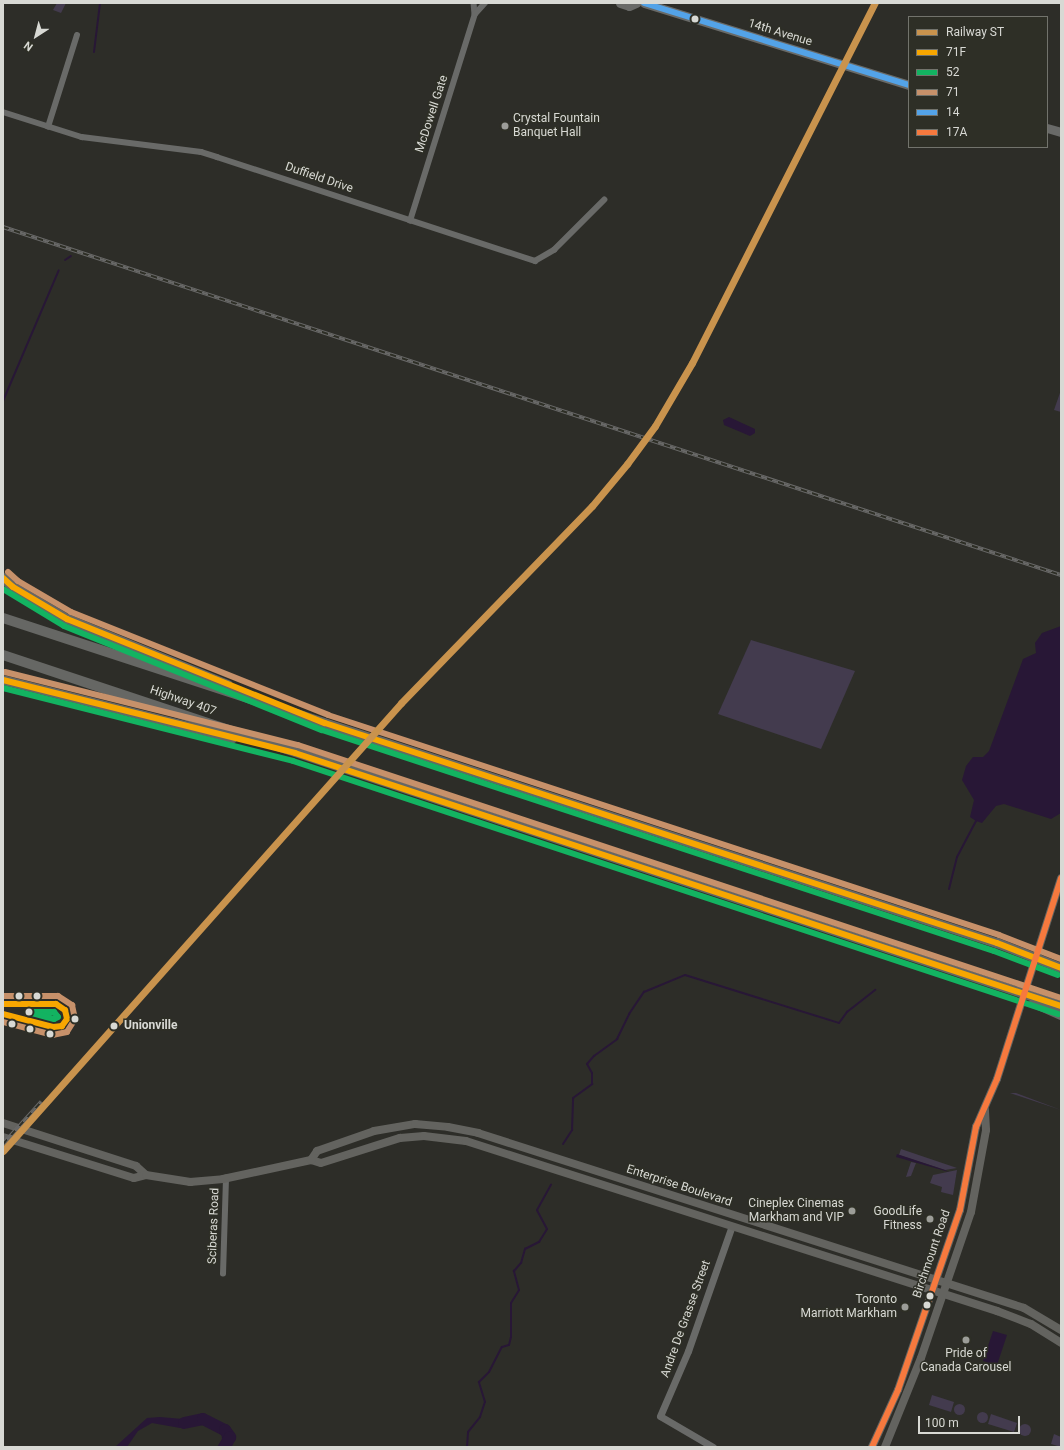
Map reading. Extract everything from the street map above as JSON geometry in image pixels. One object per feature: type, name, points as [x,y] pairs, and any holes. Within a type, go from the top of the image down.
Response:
[{"type":"highway","points":[[3,578],[13,587],[67,619],[325,723]]},
{"type":"highway","name":"Highway 407","points":[[3,618],[997,943],[1061,968]]},
{"type":"highway","name":"Highway 407","points":[[3,655],[983,980],[1061,1012]]},
{"type":"highway","points":[[3,680],[295,753]]},
{"type":"highway","points":[[997,943],[1061,960]]},
{"type":"main road","points":[[620,3],[630,6],[636,3]]},
{"type":"main road","name":"14th Avenue","points":[[644,3],[908,85]]},
{"type":"main road","points":[[1048,128],[1061,132]]},
{"type":"main road","name":"Birchmount Road","points":[[872,1447],[898,1390],[960,1210],[976,1127],[985,1110],[1061,878]]},
{"type":"main road","name":"Birchmount Road","points":[[885,1447],[908,1393],[943,1294],[948,1284],[970,1212],[986,1130],[985,1110]]},
{"type":"main road","name":"Enterprise Boulevard","points":[[3,1123],[136,1166],[146,1175]]},
{"type":"main road","name":"Enterprise Boulevard","points":[[311,1160],[317,1151],[374,1130],[415,1124],[448,1127],[478,1133],[734,1217],[1024,1308],[1061,1330]]},
{"type":"main road","name":"Enterprise Boulevard","points":[[3,1136],[134,1178],[146,1175],[190,1182],[226,1178],[311,1160],[321,1163],[400,1138],[424,1136],[466,1141],[731,1228],[932,1290],[1031,1324],[1061,1343]]},
{"type":"street","name":"McDowell Gate","points":[[410,221],[475,14],[474,3]]},
{"type":"street","name":"McDowell Gate","points":[[475,14],[485,3]]},
{"type":"street","points":[[48,127],[77,34]]},
{"type":"street","name":"Duffield Drive","points":[[3,112],[48,127],[100,141],[202,152],[535,261],[554,250],[604,200]]},
{"type":"street","name":"Sciberas Road","points":[[223,1274],[226,1178]]},
{"type":"street","points":[[731,1228],[734,1217]]},
{"type":"street","name":"Andre De Grasse Street","points":[[713,1447],[660,1416],[688,1351],[731,1228]]},
{"type":"shaded area","points":[[57,3],[66,3],[61,13],[53,10]]},
{"type":"shaded area","points":[[1061,390],[1061,412],[1054,410]]},
{"type":"shaded area","points":[[729,417],[755,429],[755,433],[750,436],[724,425],[723,420]]},
{"type":"shaded area","points":[[1061,626],[1061,813],[1051,819],[1004,804],[996,806],[982,823],[976,821],[970,817],[974,800],[962,780],[966,766],[973,757],[983,757],[989,751],[1023,659],[1036,653],[1035,643],[1042,633]]},
{"type":"shaded area","points":[[751,640],[855,671],[821,749],[718,714]]},
{"type":"shaded area","points":[[1010,1093],[1016,1093],[1061,1110]]},
{"type":"shaded area","points":[[901,1149],[957,1168],[945,1170],[899,1155]]},
{"type":"shaded area","points":[[897,1154],[945,1170],[949,1172],[896,1157]]},
{"type":"shaded area","points":[[911,1162],[916,1163],[911,1176],[906,1177]]},
{"type":"shaded area","points":[[957,1170],[953,1195],[941,1192],[942,1187],[930,1183],[933,1175]]},
{"type":"shaded area","points":[[993,1331],[1007,1335],[997,1365],[983,1361]]},
{"type":"shaded area","points":[[932,1395],[954,1402],[951,1412],[929,1405]]},
{"type":"shaded area","points":[[957,1404],[961,1404],[963,1405],[963,1413],[957,1414],[954,1411],[954,1407]]},
{"type":"shaded area","points":[[980,1412],[984,1412],[986,1413],[986,1421],[980,1422],[977,1419],[977,1415]]},
{"type":"shaded area","points":[[991,1414],[1017,1423],[1014,1432],[988,1424]]},
{"type":"shaded area","points":[[160,1417],[218,1422],[229,1433],[229,1445],[217,1447],[222,1439],[221,1431],[213,1427],[198,1424],[180,1428],[152,1423],[138,1431],[127,1447],[115,1447],[147,1418]]},
{"type":"shaded area","points":[[1027,1424],[1030,1425],[1030,1435],[1023,1436],[1020,1435],[1019,1428],[1020,1425]]},
{"type":"shaded area","points":[[1054,1434],[1061,1437],[1061,1447],[1051,1444]]},
{"type":"waterway","points":[[94,52],[100,3]]},
{"type":"waterway","points":[[65,260],[71,256]]},
{"type":"waterway","points":[[3,401],[59,270]]},
{"type":"waterway","points":[[949,889],[957,857],[976,821]]},
{"type":"waterway","points":[[563,1144],[572,1130],[573,1098],[592,1084],[592,1073],[587,1064],[594,1056],[617,1039],[629,1014],[644,992],[685,975],[839,1023],[847,1012],[875,990]]},
{"type":"waterway","points":[[467,1447],[468,1432],[480,1417],[485,1402],[479,1382],[489,1372],[502,1347],[509,1345],[511,1337],[511,1303],[519,1290],[514,1271],[521,1263],[525,1249],[539,1242],[547,1229],[537,1210],[551,1185]]},
{"type":"waterway","points":[[184,1423],[203,1419],[225,1430],[230,1437],[225,1447]]},
{"type":"railway","points":[[3,227],[1061,575]]},
{"type":"railway","points":[[3,1144],[41,1102]]},
{"type":"rail line","name":"ST","points":[[3,1151],[401,703],[592,506],[627,464],[655,426],[692,363],[875,3]]},
{"type":"transit line","name":"14","points":[[644,3],[908,85]]},
{"type":"transit line","name":"71","points":[[8,572],[18,581],[71,612],[328,715],[999,935],[1061,959]]},
{"type":"transit line","name":"71F","points":[[3,578],[13,587],[67,619],[325,723],[997,943],[1061,968]]},
{"type":"transit line","name":"52","points":[[3,589],[64,626],[322,730],[994,951],[1058,975]]},
{"type":"transit line","name":"71","points":[[5,672],[298,745],[1061,998]]},
{"type":"transit line","name":"71F","points":[[3,680],[295,753],[1061,1006]]},
{"type":"transit line","name":"52","points":[[3,688],[293,761],[1058,1014]]},
{"type":"transit line","name":"17A","points":[[872,1447],[898,1390],[960,1210],[976,1127],[997,1079],[1061,878]]},
{"type":"transit line","name":"71","points":[[3,996],[58,996],[72,1005],[75,1019],[67,1032],[53,1035],[3,1022]]},
{"type":"transit line","name":"71F","points":[[3,1004],[56,1004],[65,1010],[67,1019],[62,1026],[53,1027],[3,1014]]},
{"type":"transit line","name":"52","points":[[27,1012],[54,1012],[58,1017],[54,1019],[27,1012]]},
{"type":"place","name":"Crystal Fountain Banquet Hall","points":[[505,126]]},
{"type":"place","name":"Unionville","points":[[114,1026]]},
{"type":"place","name":"Cineplex Cinemas Markham and VIP","points":[[852,1211]]},
{"type":"place","name":"GoodLife Fitness","points":[[930,1219]]},
{"type":"place","name":"Toronto Marriott Markham","points":[[905,1307]]},
{"type":"place","name":"Pride of Canada Carousel","points":[[966,1340]]}]
